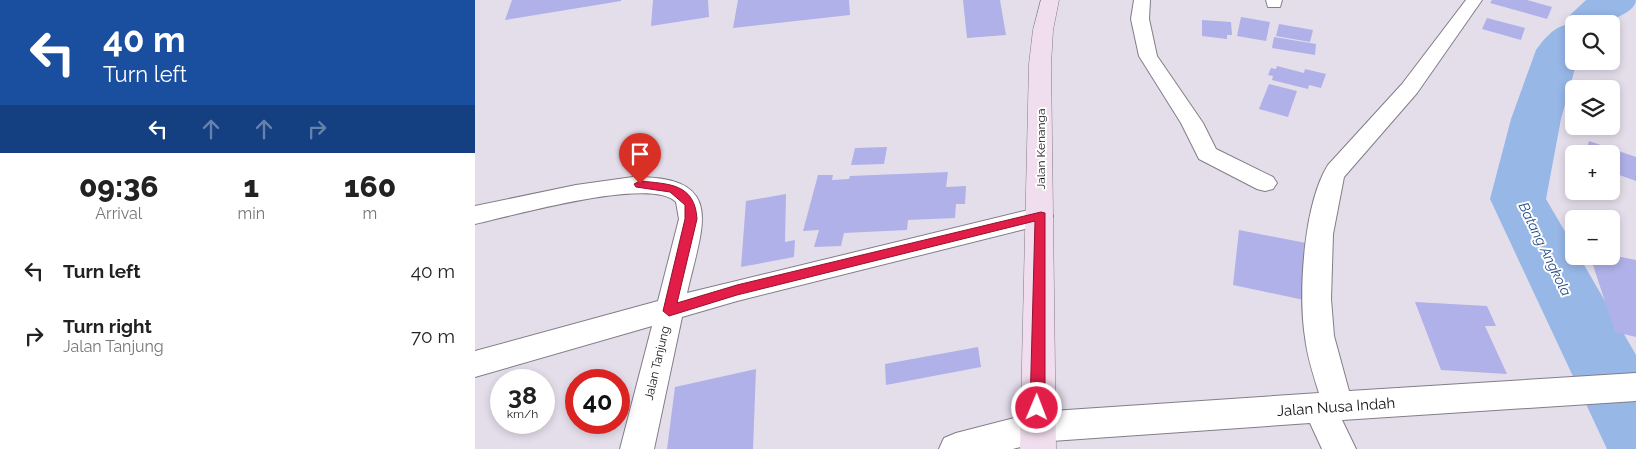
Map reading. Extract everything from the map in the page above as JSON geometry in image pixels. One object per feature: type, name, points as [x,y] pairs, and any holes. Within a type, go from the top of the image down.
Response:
[{"type":"street","name":"Jalan Kenanga","points":[[1037,438],[1041,216],[1040,64],[1043,30],[1050,0]]},
{"type":"street","points":[[1142,0],[1140,19],[1149,56],[1193,123],[1207,154],[1265,183]]},
{"type":"street","points":[[1339,449],[1329,407],[1319,337],[1318,314],[1318,258],[1332,177],[1336,170],[1385,119],[1438,54],[1475,0]]},
{"type":"street","name":"Jalan Tanjung","points":[[475,215],[594,191],[640,184],[673,188],[683,195],[691,205],[691,219],[637,449]]},
{"type":"street","points":[[475,364],[669,311],[737,290],[1041,216]]},
{"type":"street","name":"Jalan Nusa Indah","points":[[956,449],[1037,438],[1329,407],[1636,387]]},
{"type":"building","points":[[512,0],[621,0],[621,1],[505,20]]},
{"type":"building","points":[[653,0],[708,0],[709,17],[651,26]]},
{"type":"building","points":[[738,0],[849,0],[850,15],[733,28]]},
{"type":"building","points":[[963,0],[1000,0],[1006,35],[967,38]]},
{"type":"building","points":[[1492,0],[1527,0],[1552,7],[1547,19],[1490,3]]},
{"type":"building","points":[[1241,17],[1270,22],[1266,41],[1237,36]]},
{"type":"building","points":[[1487,18],[1525,28],[1521,40],[1482,29]]},
{"type":"building","points":[[1202,20],[1231,22],[1232,35],[1227,35],[1227,39],[1202,36]]},
{"type":"building","points":[[1279,24],[1313,30],[1310,42],[1276,36]]},
{"type":"building","points":[[1274,37],[1316,44],[1315,55],[1272,48]]},
{"type":"building","points":[[1277,66],[1304,73],[1305,69],[1326,74],[1321,88],[1309,85],[1308,89],[1272,80],[1273,76],[1268,75],[1271,68],[1276,69]]},
{"type":"building","points":[[1269,84],[1297,91],[1288,117],[1259,109]]},
{"type":"building","points":[[1589,141],[1601,145],[1588,145]]},
{"type":"building","points":[[887,147],[884,164],[851,165],[855,148]]},
{"type":"building","points":[[1620,152],[1636,157],[1636,181],[1620,175]]},
{"type":"building","points":[[948,172],[946,187],[966,186],[965,204],[956,204],[955,218],[908,220],[907,230],[844,233],[841,246],[814,247],[819,230],[803,231],[818,175],[833,175],[832,180],[849,179],[850,176]]},
{"type":"building","points":[[786,194],[785,242],[795,240],[794,257],[741,267],[746,201]]},
{"type":"building","points":[[1239,230],[1306,243],[1304,300],[1233,285]]},
{"type":"building","points":[[1620,257],[1636,260],[1636,337],[1615,332],[1593,265],[1620,265]]},
{"type":"building","points":[[1415,302],[1487,306],[1496,326],[1485,326],[1507,374],[1441,370]]},
{"type":"building","points":[[978,347],[981,367],[886,385],[885,364]]},
{"type":"building","points":[[756,369],[753,449],[667,449],[675,387]]},
{"type":"waterway","name":"Batang Angkola","points":[[1594,15],[1601,8],[1619,0]]},
{"type":"waterway","name":"Batang Angkola","points":[[1565,43],[1558,50],[1536,119],[1518,199],[1636,428]]},
{"type":"route","points":[[640,184],[673,188],[683,195],[691,205],[691,219],[669,311],[737,290],[1041,216],[1037,408]]}]
